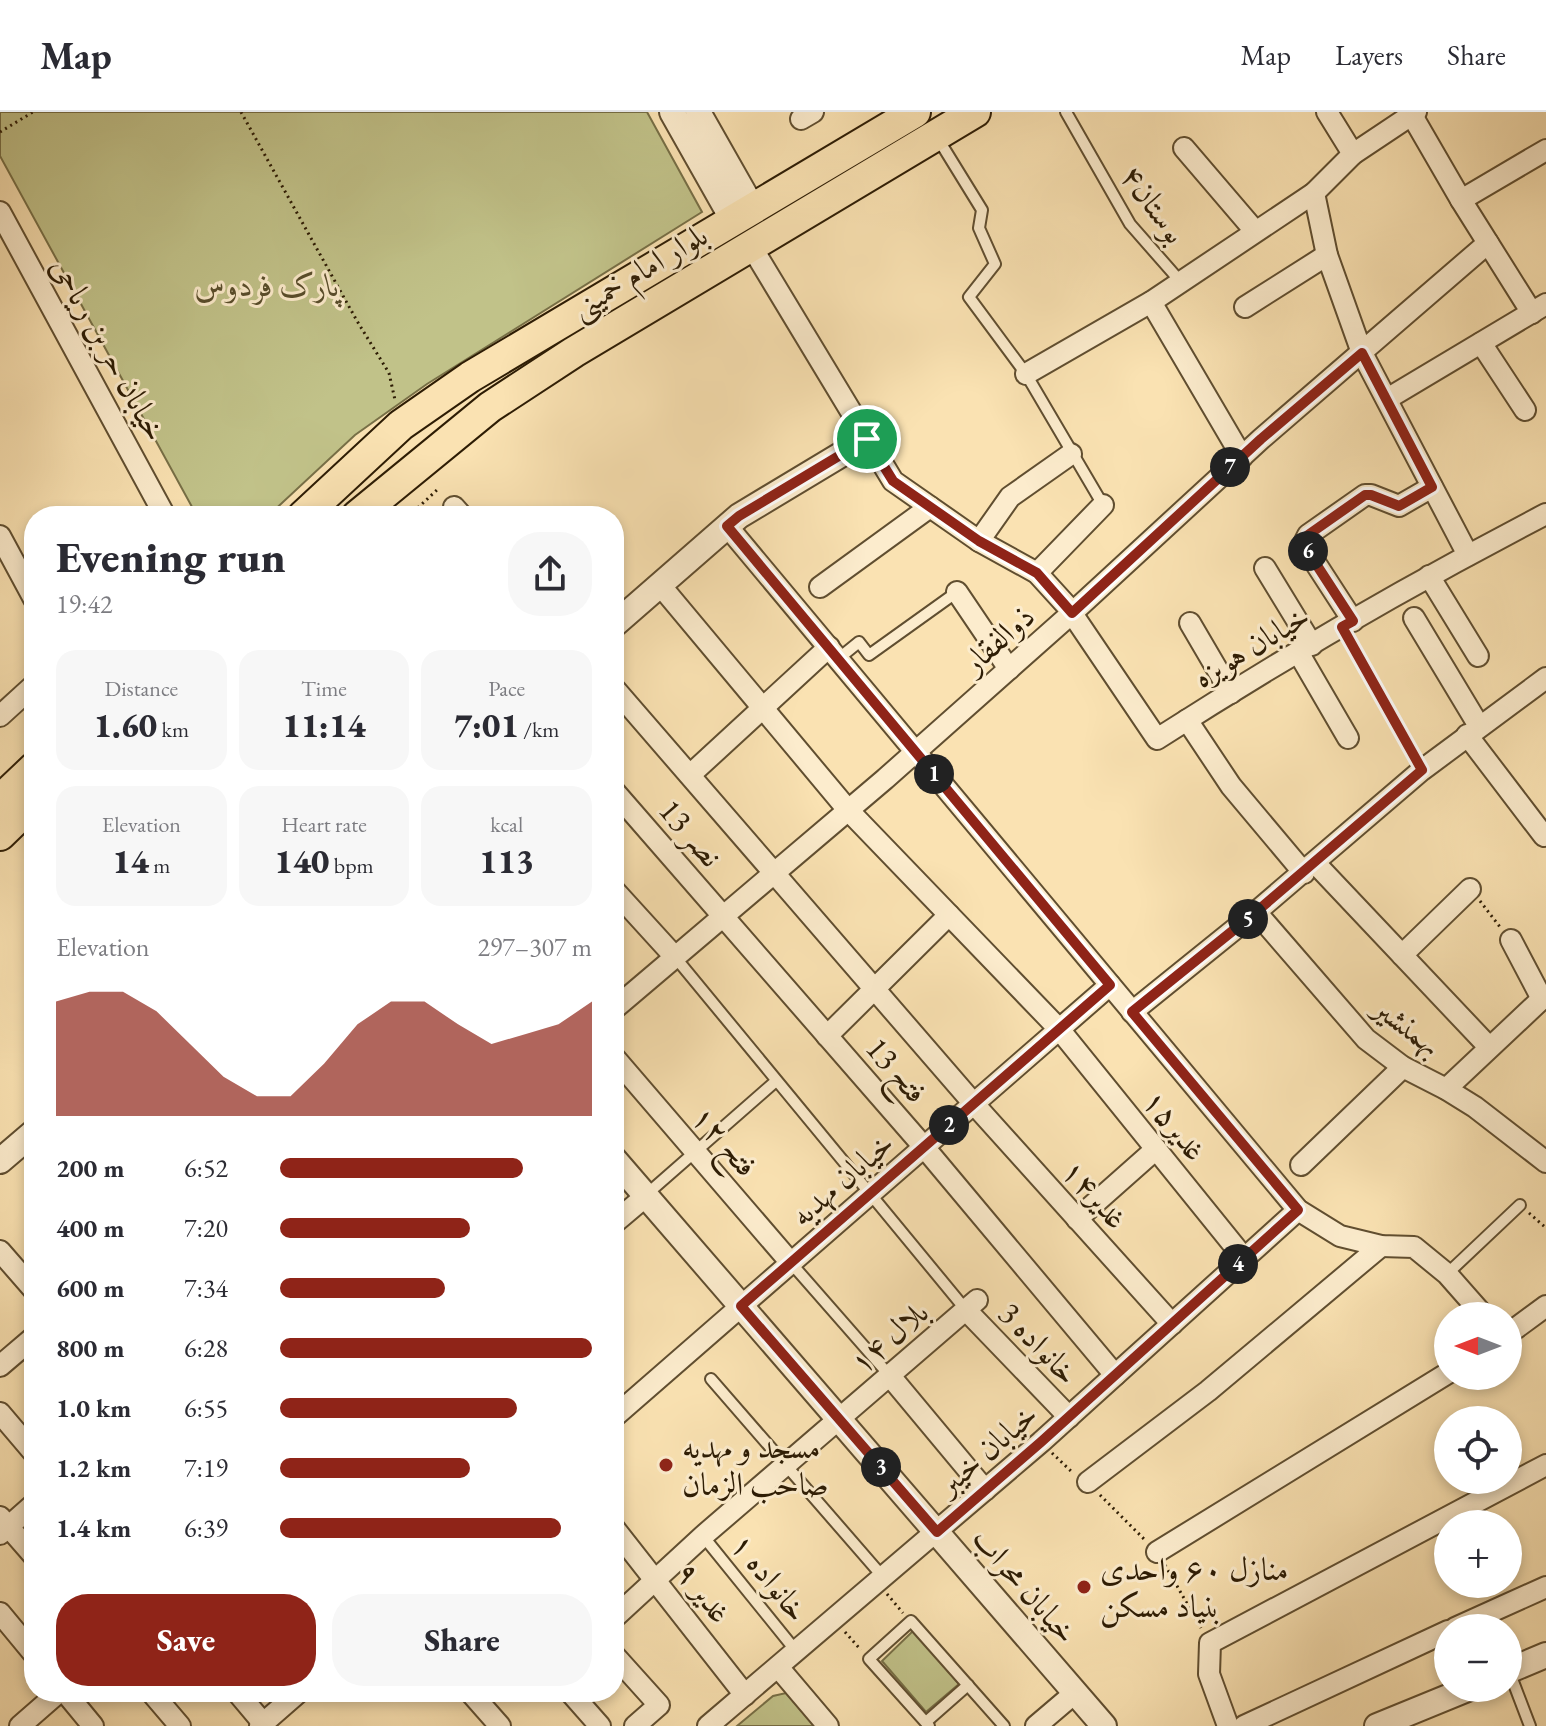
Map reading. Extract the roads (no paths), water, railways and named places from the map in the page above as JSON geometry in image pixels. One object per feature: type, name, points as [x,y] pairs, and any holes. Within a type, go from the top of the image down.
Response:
[{"type":"main road","name":"بلوار امام خمینی","points":[[314,506],[401,425],[470,377],[915,112]]},
{"type":"main road","name":"بلوار امام خمینی","points":[[370,506],[490,407],[514,391],[975,112]]},
{"type":"main road","points":[[401,425],[411,446],[432,456]]},
{"type":"main road","points":[[370,454],[388,467],[394,487]]},
{"type":"main road","points":[[0,835],[23,808]]},
{"type":"street","points":[[672,112],[743,214]]},
{"type":"street","points":[[698,112],[743,214]]},
{"type":"street","points":[[1327,112],[1353,154]]},
{"type":"street","points":[[1026,374],[1151,302],[1314,193],[1353,154],[1413,113],[1488,243],[1539,308],[1387,399]]},
{"type":"street","points":[[1184,148],[1255,231]]},
{"type":"street","points":[[1461,200],[1546,150]]},
{"type":"street","points":[[1314,193],[1327,255],[1362,353],[1468,555]]},
{"type":"street","name":"خیابان حر بن ریاحی","points":[[0,212],[160,506]]},
{"type":"street","name":"ذوالفقار","points":[[624,1000],[916,751],[1242,457],[1488,243]]},
{"type":"street","points":[[751,246],[893,481],[979,541],[1037,573],[1072,613]]},
{"type":"street","points":[[1245,307],[1327,255]]},
{"type":"street","points":[[1151,302],[1242,457]]},
{"type":"street","points":[[1481,343],[1525,410]]},
{"type":"street","points":[[624,616],[739,516],[867,439]]},
{"type":"street","points":[[979,541],[1010,497],[1071,454]]},
{"type":"street","points":[[1347,624],[1307,550],[1305,541],[1308,535],[1365,495],[1399,506],[1432,487]]},
{"type":"street","points":[[1037,573],[1103,505]]},
{"type":"street","points":[[820,587],[930,507]]},
{"type":"street","name":"خیابان هویزه","points":[[1072,613],[1157,739],[1429,576],[1546,514]]},
{"type":"street","points":[[727,526],[1298,1210],[1340,1236],[1381,1246],[1414,1247],[1447,1274],[1472,1302]]},
{"type":"street","points":[[0,536],[24,580]]},
{"type":"street","points":[[1265,568],[1348,738]]},
{"type":"street","points":[[1429,576],[1478,656]]},
{"type":"street","name":"غدیر۱۵","points":[[660,585],[848,810],[1059,1029],[1244,1258]]},
{"type":"street","points":[[957,592],[1009,669]]},
{"type":"street","points":[[1414,618],[1473,731],[1546,835]]},
{"type":"street","points":[[1190,623],[1231,693]]},
{"type":"street","points":[[690,775],[763,708],[834,653]]},
{"type":"street","points":[[1132,1012],[1309,868],[1422,770],[1546,678]]},
{"type":"street","points":[[0,716],[24,694]]},
{"type":"street","name":"غدیر۱۴","points":[[624,699],[974,1104],[1172,1324]]},
{"type":"street","points":[[1187,720],[1231,786],[1309,868],[1402,955],[1489,1047]]},
{"type":"street","name":"نصر 13","points":[[624,802],[724,916]]},
{"type":"street","points":[[1402,955],[1470,889]]},
{"type":"street","points":[[624,901],[675,957]]},
{"type":"street","name":"بهمنشیر","points":[[1256,912],[1366,1039],[1403,1067],[1446,1089],[1541,1151]]},
{"type":"street","points":[[827,1036],[949,915]]},
{"type":"street","name":"فتح 13","points":[[724,916],[924,1147],[1115,1375]]},
{"type":"street","points":[[1446,1089],[1544,997],[1511,940]]},
{"type":"street","name":"خیابان مهدیه","points":[[624,1408],[1110,985]]},
{"type":"street","points":[[1301,1165],[1403,1067]]},
{"type":"street","name":"فتح ۱۲","points":[[624,1069],[791,1263]]},
{"type":"street","points":[[0,1161],[24,1141]]},
{"type":"street","points":[[1077,1219],[1156,1149]]},
{"type":"street","name":"خیابان محراب","points":[[624,1171],[1104,1726]]},
{"type":"street","points":[[624,1215],[646,1196]]},
{"type":"street","name":"خیابان خیبر","points":[[708,1726],[1041,1442],[1298,1210]]},
{"type":"street","points":[[1088,1482],[1208,1391],[1381,1246]]},
{"type":"street","points":[[0,1251],[24,1279]]},
{"type":"street","name":"بلال ۱۴","points":[[624,1609],[703,1536],[972,1305]]},
{"type":"street","name":"خانواده 3","points":[[972,1305],[1069,1417]]},
{"type":"street","points":[[1522,1324],[1546,1306]]},
{"type":"street","points":[[0,1366],[24,1346]]},
{"type":"street","points":[[890,1376],[985,1490]]},
{"type":"street","points":[[1157,1552],[1434,1382]]},
{"type":"street","points":[[0,1413],[24,1441]]},
{"type":"street","points":[[1228,1726],[1209,1674],[1210,1643],[1546,1465]]},
{"type":"street","points":[[24,1511],[3,1526],[24,1546]]},
{"type":"street","name":"غدیر ۹","points":[[624,1548],[657,1580],[745,1695]]},
{"type":"street","points":[[1486,1614],[1546,1587]]},
{"type":"street","points":[[0,1613],[24,1642]]},
{"type":"street","points":[[1244,1726],[1434,1638]]},
{"type":"street","points":[[1522,1665],[1546,1655]]},
{"type":"street","points":[[624,1666],[659,1705],[635,1726]]},
{"type":"street","points":[[778,1667],[828,1726]]},
{"type":"street","points":[[1036,1726],[1076,1692]]},
{"type":"street","points":[[20,1726],[50,1702]]},
{"type":"street","points":[[71,1702],[93,1726]]},
{"type":"street","points":[[160,1702],[180,1726]]},
{"type":"street","points":[[245,1702],[262,1724],[287,1702]]},
{"type":"street","points":[[479,1702],[500,1726]]},
{"type":"street","points":[[579,1702],[600,1726]]},
{"type":"street","points":[[1377,1726],[1436,1702]]},
{"type":"lane","name":"بوستان۴","points":[[1066,112],[1130,224],[1180,281]]},
{"type":"lane","points":[[936,136],[982,210],[979,228],[995,264],[969,297],[1026,374],[1103,505]]},
{"type":"lane","points":[[834,653],[859,642],[869,655],[957,592]]},
{"type":"lane","points":[[1347,624],[1422,770]]},
{"type":"lane","points":[[675,957],[869,1195],[972,1305]]},
{"type":"lane","points":[[646,1196],[776,1081]]},
{"type":"lane","points":[[1447,1274],[1520,1205]]},
{"type":"lane","points":[[791,1263],[890,1376]]},
{"type":"lane","points":[[711,1379],[880,1580]]},
{"type":"lane","name":"خانواده ۱","points":[[703,1536],[796,1651]]},
{"type":"lane","points":[[968,1685],[927,1724],[869,1659],[911,1621],[968,1685],[1004,1726]]},
{"type":"lane","points":[[1520,1702],[1530,1726]]},
{"type":"place","name":"مسجد و مهدیه صاحب الزمان","points":[[666,1465]]},
{"type":"place","name":"منازل ۶۰ واحدی بنیاد مسکن","points":[[1084,1587]]},
{"type":"park label","name":"پارک فردوس","points":[[267,285]]}]
